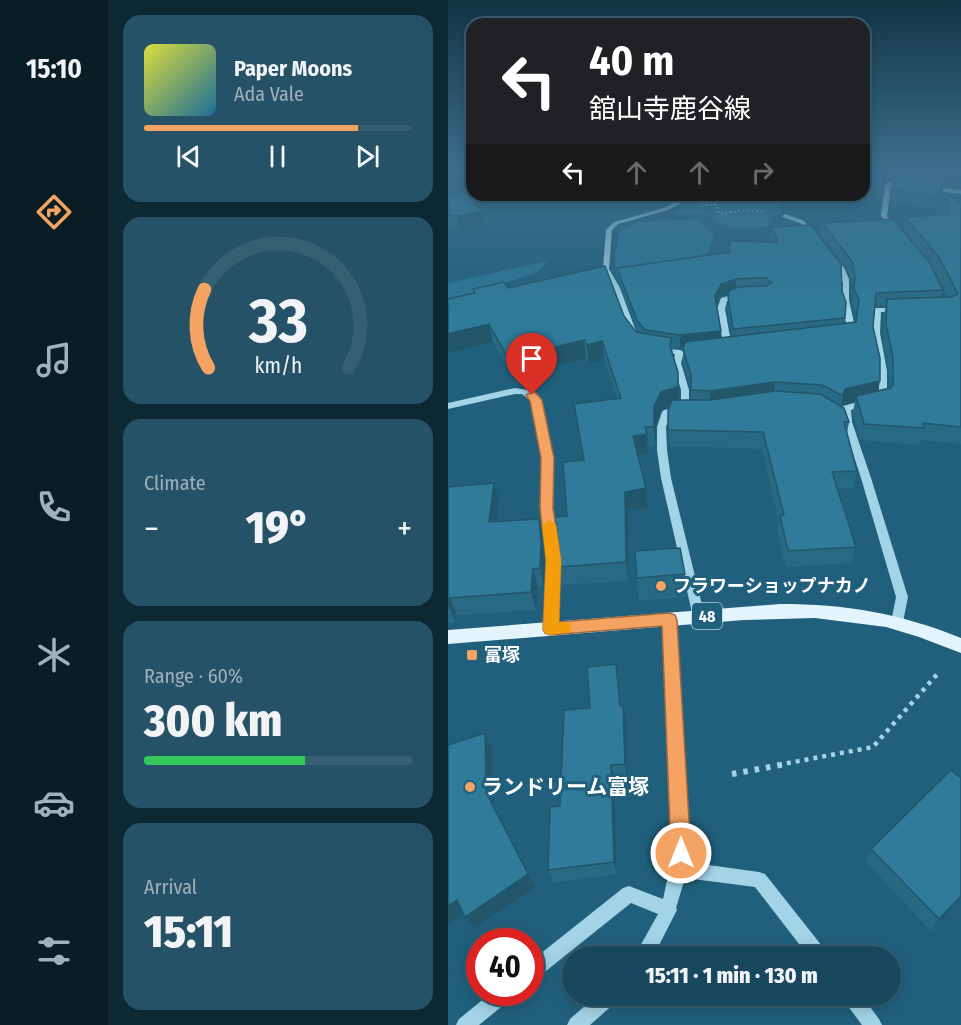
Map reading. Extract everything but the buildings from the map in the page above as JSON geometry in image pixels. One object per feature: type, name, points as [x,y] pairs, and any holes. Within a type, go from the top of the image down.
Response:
[{"type":"main road","name":"48","points":[[448,637],[769,611],[829,610],[897,622],[937,635],[961,646]]},
{"type":"street","points":[[634,218],[616,223],[609,230],[606,269],[637,340]]},
{"type":"street","points":[[790,218],[802,222],[822,246]]},
{"type":"street","points":[[885,218],[904,241]]},
{"type":"street","points":[[828,252],[844,275],[847,290],[846,301],[850,314],[850,331],[849,334],[839,336]]},
{"type":"street","points":[[728,348],[721,309],[724,300],[736,295],[745,295]]},
{"type":"street","points":[[897,622],[902,597],[847,422],[846,408],[883,400],[883,372],[877,341],[878,310],[910,310]]},
{"type":"street","points":[[717,350],[739,347]]},
{"type":"street","points":[[650,348],[684,352],[677,363],[689,410],[667,412],[663,417],[660,438],[667,485],[697,596],[699,617]]},
{"type":"street","points":[[448,406],[515,391],[524,392],[536,400],[547,458],[547,508],[554,560],[550,629]]},
{"type":"street","points":[[829,410],[847,422]]},
{"type":"street","points":[[649,946],[669,910],[679,869],[681,825],[669,620]]},
{"type":"street","points":[[679,869],[759,880],[811,946]]},
{"type":"street","points":[[544,961],[629,894],[669,910]]},
{"type":"street","points":[[465,1025],[489,1006]]},
{"type":"street","points":[[576,1025],[598,1006]]},
{"type":"street","points":[[859,1006],[873,1025]]},
{"type":"path","points":[[732,774],[873,747],[940,671]]},
{"type":"shaded area","points":[[710,218],[767,218],[770,222],[769,227],[734,228],[720,224]]},
{"type":"shaded area","points":[[698,219],[714,236],[705,260],[616,274],[615,255],[620,231],[639,222]]},
{"type":"shaded area","points":[[547,261],[538,272],[476,293],[448,312],[448,283]]},
{"type":"slow traffic","points":[[549,525],[554,560],[550,629],[564,628]]},
{"type":"place","name":"フラワーショップナカノ","points":[[661,586]]},
{"type":"place","name":"富塚","points":[[472,655]]},
{"type":"place","name":"ランドリーム富塚","points":[[470,787]]},
{"type":"route","points":[[532,395],[536,400],[547,458],[546,498],[554,560],[550,629],[669,620],[681,853]]}]
